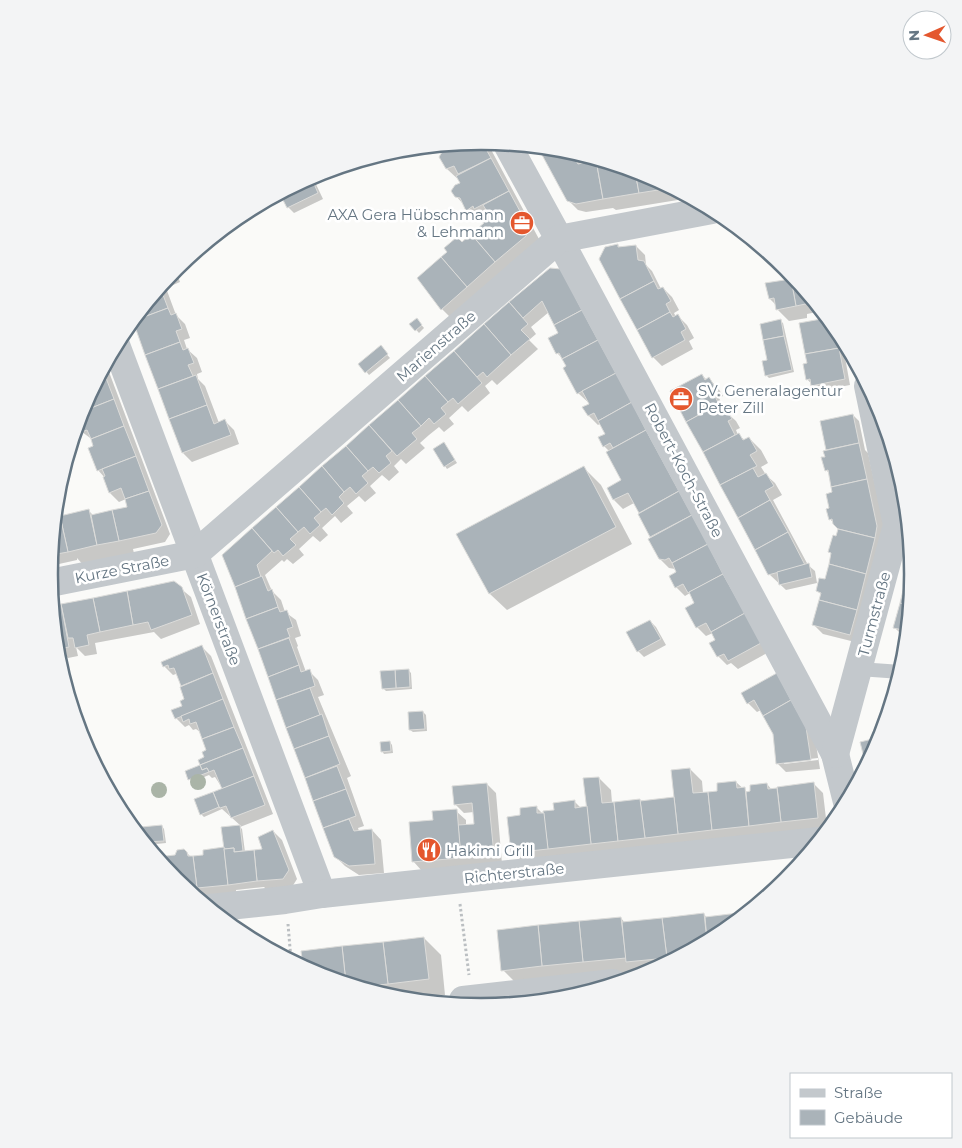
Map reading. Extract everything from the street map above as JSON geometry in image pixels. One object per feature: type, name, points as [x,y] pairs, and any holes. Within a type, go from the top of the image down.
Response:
[{"type":"street","name":"Robert-Koch-Straße","points":[[511,151],[835,754],[844,792]]},
{"type":"street","points":[[559,239],[701,212]]},
{"type":"street","name":"Marienstraße","points":[[195,554],[559,239]]},
{"type":"street","name":"Körnerstraße","points":[[119,354],[322,894]]},
{"type":"street","name":"Turmstraße","points":[[885,447],[892,474]]},
{"type":"street","name":"Turmstraße","points":[[835,754],[900,512]]},
{"type":"street","name":"Kurze Straße","points":[[58,581],[195,554]]},
{"type":"street","name":"Richterstraße","points":[[219,907],[456,879],[808,842]]},
{"type":"street","points":[[488,998],[565,989]]},
{"type":"lane","points":[[859,669],[893,671]]},
{"type":"path","points":[[456,879],[460,997]]},
{"type":"path","points":[[285,900],[290,952]]},
{"type":"building","points":[[481,150],[487,150],[491,158],[458,174],[454,166],[446,169],[439,157],[442,152]]},
{"type":"building","points":[[542,155],[597,167],[603,199],[576,204],[567,201]]},
{"type":"building","points":[[491,158],[509,191],[474,209],[473,206],[466,211],[460,198],[455,197],[451,191],[455,185],[460,183],[456,176]]},
{"type":"building","points":[[597,167],[637,181],[639,193],[603,199]]},
{"type":"building","points":[[637,181],[659,190],[639,193]]},
{"type":"building","points":[[314,185],[318,193],[287,208],[283,200]]},
{"type":"building","points":[[509,191],[528,226],[526,236],[495,262],[471,234],[484,223],[480,220],[488,213],[483,205]]},
{"type":"building","points":[[471,234],[495,262],[467,287],[441,257],[447,252],[444,248],[457,237],[462,242]]},
{"type":"building","points":[[618,244],[618,247],[636,245],[638,260],[644,261],[654,281],[620,299],[599,259],[605,247]]},
{"type":"building","points":[[441,257],[467,287],[441,310],[417,278]]},
{"type":"building","points":[[550,268],[561,269],[582,310],[554,325],[542,301],[523,318],[509,302]]},
{"type":"building","points":[[785,280],[793,288],[796,306],[776,310],[774,298],[769,299],[765,283]]},
{"type":"building","points":[[654,281],[658,289],[663,287],[671,301],[666,304],[670,312],[637,330],[620,299]]},
{"type":"building","points":[[793,288],[807,304],[796,306]]},
{"type":"building","points":[[163,295],[168,308],[144,317]]},
{"type":"building","points":[[509,302],[528,324],[521,330],[530,339],[511,355],[484,324]]},
{"type":"building","points":[[168,308],[171,315],[176,313],[182,329],[176,331],[180,342],[145,355],[136,329],[144,317]]},
{"type":"building","points":[[582,310],[598,340],[562,359],[559,353],[556,354],[548,338],[558,333],[554,325]]},
{"type":"building","points":[[670,312],[673,317],[678,314],[686,329],[681,332],[685,340],[652,358],[637,330]]},
{"type":"building","points":[[417,318],[422,325],[415,331],[409,324]]},
{"type":"building","points":[[781,319],[784,336],[763,340],[760,324]]},
{"type":"building","points":[[819,319],[839,348],[805,354],[799,323]]},
{"type":"building","points":[[484,324],[511,355],[487,377],[483,372],[477,377],[454,351]]},
{"type":"building","points":[[784,336],[792,370],[765,376],[762,361],[767,360],[763,340]]},
{"type":"building","points":[[598,340],[616,373],[577,394],[563,368],[566,366],[562,359]]},
{"type":"building","points":[[180,342],[183,350],[188,348],[194,363],[188,365],[193,376],[158,389],[145,355]]},
{"type":"building","points":[[381,345],[388,354],[365,373],[358,364]]},
{"type":"building","points":[[839,348],[845,379],[811,386],[810,379],[806,380],[803,364],[807,363],[805,354]]},
{"type":"building","points":[[454,351],[482,383],[458,404],[453,398],[448,402],[425,376]]},
{"type":"building","points":[[616,373],[632,402],[598,421],[594,413],[588,416],[582,407],[589,404],[582,391]]},
{"type":"building","points":[[702,374],[705,380],[709,377],[715,387],[711,389],[719,404],[686,422],[670,391]]},
{"type":"building","points":[[196,375],[207,405],[169,419],[158,389]]},
{"type":"building","points":[[425,376],[448,402],[441,408],[446,414],[434,424],[429,418],[421,426],[398,400]]},
{"type":"building","points":[[106,378],[114,399],[92,408]]},
{"type":"building","points":[[114,399],[124,426],[91,439],[87,430],[82,432],[92,408]]},
{"type":"building","points":[[398,400],[421,426],[412,433],[417,439],[397,456],[369,425]]},
{"type":"building","points":[[632,402],[646,430],[613,448],[610,443],[603,447],[598,437],[605,434],[598,421]]},
{"type":"building","points":[[719,404],[723,412],[727,410],[732,419],[728,421],[735,435],[703,452],[686,422]]},
{"type":"building","points":[[207,405],[214,424],[225,419],[231,435],[182,453],[169,419]]},
{"type":"building","points":[[853,414],[859,443],[826,450],[820,421]]},
{"type":"building","points":[[369,425],[392,451],[386,456],[391,463],[379,473],[373,467],[368,471],[346,446]]},
{"type":"building","points":[[124,426],[136,456],[97,471],[88,448],[93,446],[91,439]]},
{"type":"building","points":[[646,430],[679,491],[639,513],[628,493],[613,500],[607,488],[621,480],[606,452]]},
{"type":"building","points":[[739,433],[743,440],[749,437],[757,451],[750,455],[757,466],[720,485],[703,452]]},
{"type":"building","points":[[444,442],[455,460],[444,467],[433,449]]},
{"type":"building","points":[[859,443],[867,479],[831,487],[828,470],[825,471],[821,457],[825,457],[823,451]]},
{"type":"building","points":[[346,446],[368,471],[362,476],[368,483],[356,494],[350,487],[344,492],[322,466]]},
{"type":"building","points":[[136,456],[149,491],[125,499],[121,488],[109,493],[102,469]]},
{"type":"building","points":[[322,466],[344,492],[339,497],[344,503],[332,515],[326,508],[321,512],[299,487]]},
{"type":"building","points":[[584,466],[616,527],[489,594],[456,534]]},
{"type":"building","points":[[753,468],[758,477],[766,473],[774,486],[765,491],[770,500],[738,518],[720,485]]},
{"type":"building","points":[[867,479],[877,526],[875,538],[838,529],[833,524],[832,519],[829,520],[826,509],[829,508],[826,494],[832,492],[831,487]]},
{"type":"building","points":[[299,487],[321,512],[314,518],[320,525],[310,534],[304,527],[298,532],[276,507]]},
{"type":"building","points":[[149,491],[162,525],[156,533],[119,541],[112,510],[127,507],[125,499]]},
{"type":"building","points":[[679,491],[692,515],[650,537],[638,514]]},
{"type":"building","points":[[770,500],[788,532],[755,550],[738,518]]},
{"type":"building","points":[[276,507],[298,532],[290,539],[296,545],[283,556],[278,550],[274,553],[252,528]]},
{"type":"building","points":[[89,509],[97,545],[68,552],[62,516]]},
{"type":"building","points":[[112,510],[119,541],[97,545],[91,515]]},
{"type":"building","points":[[692,515],[708,544],[672,563],[669,558],[665,560],[659,559],[648,539]]},
{"type":"building","points":[[61,520],[68,552],[58,554]]},
{"type":"building","points":[[252,528],[272,551],[257,565],[261,577],[235,587],[222,555]]},
{"type":"building","points":[[838,529],[875,538],[866,574],[829,564],[831,553],[828,552],[833,535],[836,536]]},
{"type":"building","points":[[788,532],[805,565],[768,575],[755,550]]},
{"type":"building","points":[[708,544],[723,574],[688,593],[683,584],[675,588],[669,576],[676,572],[672,563]]},
{"type":"building","points":[[809,563],[812,577],[779,585],[777,572]]},
{"type":"building","points":[[829,564],[866,574],[857,610],[819,600],[821,593],[816,591],[819,578],[825,579]]},
{"type":"building","points":[[723,574],[745,613],[711,632],[706,623],[696,628],[685,608],[694,603],[689,592]]},
{"type":"building","points":[[262,576],[268,591],[272,589],[278,607],[246,619],[235,587]]},
{"type":"building","points":[[174,581],[182,587],[192,615],[151,630],[148,622],[133,625],[127,591]]},
{"type":"building","points":[[904,586],[904,604],[900,603]]},
{"type":"building","points":[[127,591],[133,625],[100,632],[93,598]]},
{"type":"building","points":[[93,598],[100,632],[87,635],[89,645],[75,648],[73,638],[68,638],[61,604]]},
{"type":"building","points":[[819,600],[857,610],[850,635],[812,625]]},
{"type":"building","points":[[900,603],[904,604],[901,630],[893,628]]},
{"type":"building","points":[[61,604],[69,647],[64,648],[58,605]]},
{"type":"building","points":[[278,607],[280,612],[287,610],[293,627],[287,629],[290,637],[258,649],[246,619]]},
{"type":"building","points":[[745,613],[761,643],[728,661],[724,654],[717,657],[709,643],[715,640],[711,632]]},
{"type":"building","points":[[650,620],[661,639],[637,652],[626,632]]},
{"type":"building","points":[[289,638],[299,665],[268,677],[258,649]]},
{"type":"building","points":[[202,645],[213,673],[181,686],[174,668],[169,669],[168,665],[163,667],[161,662]]},
{"type":"building","points":[[299,665],[301,672],[310,669],[315,686],[276,700],[268,677]]},
{"type":"building","points":[[409,669],[410,687],[396,688],[395,670]]},
{"type":"building","points":[[395,670],[396,688],[382,689],[380,671]]},
{"type":"building","points":[[213,673],[223,699],[175,719],[171,710],[182,706],[180,701],[184,699],[180,687]]},
{"type":"building","points":[[777,673],[791,700],[763,716],[754,700],[747,704],[741,693]]},
{"type":"building","points":[[310,688],[320,715],[286,728],[276,700]]},
{"type":"building","points":[[223,699],[234,727],[202,739],[196,722],[190,724],[189,719],[183,722],[181,716]]},
{"type":"building","points":[[791,700],[806,727],[811,760],[776,764],[773,734],[763,716]]},
{"type":"building","points":[[423,711],[425,729],[409,730],[408,712]]},
{"type":"building","points":[[322,714],[329,736],[294,749],[286,728]]},
{"type":"building","points":[[234,727],[243,748],[200,765],[198,760],[204,757],[202,752],[206,750],[202,739]]},
{"type":"building","points":[[329,736],[340,764],[305,778],[294,749]]},
{"type":"building","points":[[870,740],[863,756],[860,742]]},
{"type":"building","points":[[390,741],[391,751],[381,752],[380,742]]},
{"type":"building","points":[[243,748],[254,776],[222,789],[214,770],[209,772],[207,768],[202,770],[200,765]]},
{"type":"building","points":[[200,765],[202,770],[207,768],[209,772],[188,780],[185,771]]},
{"type":"building","points":[[337,766],[346,789],[313,801],[305,778]]},
{"type":"building","points":[[690,768],[693,793],[708,792],[712,830],[678,834],[671,770]]},
{"type":"building","points":[[254,776],[265,805],[231,818],[226,806],[219,807],[213,792]]},
{"type":"building","points":[[599,777],[602,803],[614,802],[618,841],[591,844],[583,778]]},
{"type":"building","points":[[736,781],[737,788],[745,787],[749,826],[712,830],[708,792],[717,791],[717,783]]},
{"type":"building","points":[[814,782],[818,818],[781,822],[777,787]]},
{"type":"building","points":[[487,783],[494,855],[461,858],[458,825],[474,824],[472,803],[454,805],[452,786]]},
{"type":"building","points":[[767,783],[768,789],[777,788],[781,822],[749,826],[746,792],[750,791],[750,785]]},
{"type":"building","points":[[346,789],[356,816],[323,828],[313,801]]},
{"type":"building","points":[[213,792],[219,807],[200,815],[194,799]]},
{"type":"building","points":[[674,797],[678,834],[645,838],[640,801]]},
{"type":"building","points":[[640,799],[645,838],[618,841],[614,802]]},
{"type":"building","points":[[575,800],[575,808],[587,806],[591,844],[548,849],[543,811],[554,810],[553,803]]},
{"type":"building","points":[[537,806],[537,813],[544,813],[548,849],[511,853],[507,817],[520,815],[520,808]]},
{"type":"building","points":[[457,809],[461,858],[412,862],[409,822],[433,820],[432,811]]},
{"type":"building","points":[[349,819],[354,831],[372,829],[375,864],[349,866],[334,857],[323,828]]},
{"type":"building","points":[[162,825],[164,841],[153,842],[141,827]]},
{"type":"building","points":[[240,825],[243,851],[234,852],[234,848],[224,849],[221,827]]},
{"type":"building","points":[[273,830],[289,870],[283,879],[257,881],[254,850],[262,849],[258,837]]},
{"type":"building","points":[[224,847],[228,885],[197,887],[193,856],[203,855],[203,850]]},
{"type":"building","points":[[234,848],[234,852],[254,850],[257,881],[228,885],[224,849]]},
{"type":"building","points":[[184,849],[188,856],[193,856],[197,887],[166,856],[175,855],[177,850]]},
{"type":"building","points":[[704,913],[706,932],[667,955],[662,918]]},
{"type":"building","points":[[734,914],[706,932],[705,917]]},
{"type":"building","points":[[621,917],[626,958],[583,962],[579,921]]},
{"type":"building","points":[[662,918],[667,955],[657,959],[626,962],[622,922]]},
{"type":"building","points":[[579,921],[583,962],[542,966],[538,925]]},
{"type":"building","points":[[538,925],[542,966],[501,971],[497,930]]},
{"type":"building","points":[[424,937],[429,979],[388,984],[383,942]]},
{"type":"building","points":[[383,942],[388,984],[380,985],[345,975],[342,946]]},
{"type":"building","points":[[342,946],[345,975],[302,957],[301,951]]},
{"type":"place","name":"AXA Gera Hübschmann & Lehmann","points":[[522,223]]},
{"type":"place","name":"SV. Generalagentur Peter Zill","points":[[681,399]]},
{"type":"place","name":"Hakimi Grill","points":[[429,850]]}]
